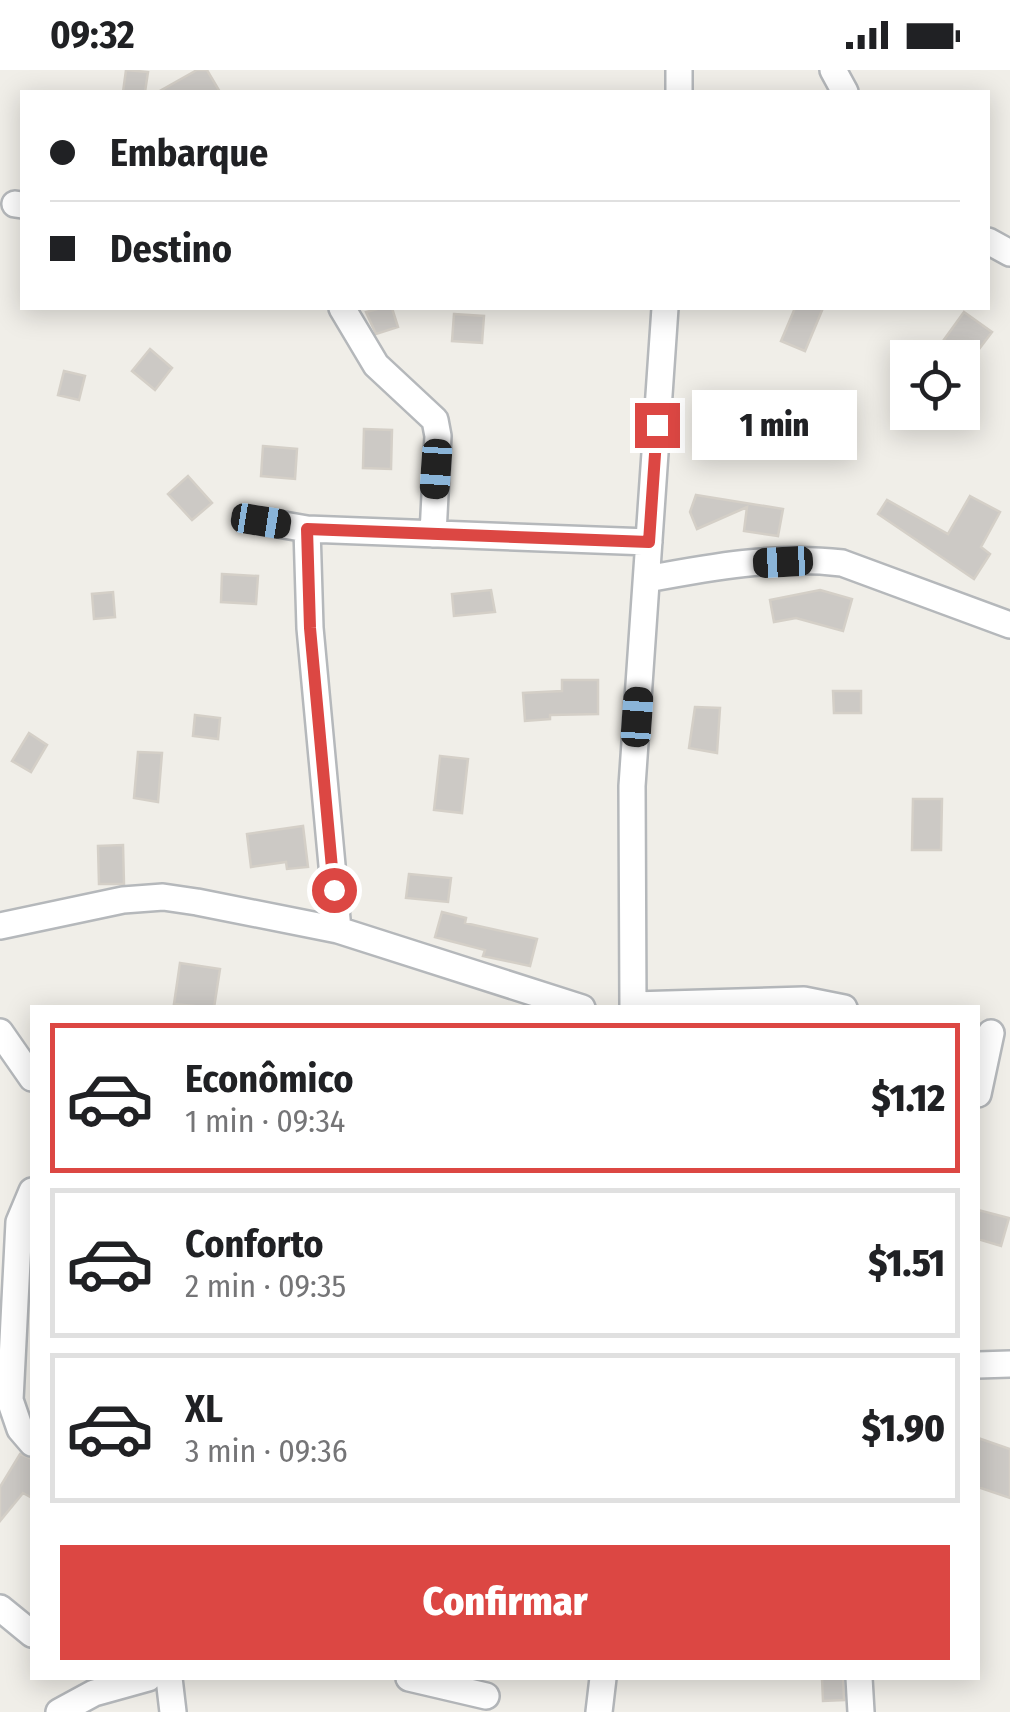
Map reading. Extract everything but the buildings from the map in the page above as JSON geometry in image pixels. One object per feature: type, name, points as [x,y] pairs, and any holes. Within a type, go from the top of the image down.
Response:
[{"type":"street","points":[[343,310],[376,364],[435,420],[438,436],[433,534]]},
{"type":"street","points":[[633,1005],[632,786],[665,310]]},
{"type":"street","points":[[261,521],[307,529],[649,542]]},
{"type":"street","points":[[307,529],[311,646],[338,930]]},
{"type":"street","points":[[646,579],[723,565],[813,560],[842,563],[1010,625]]},
{"type":"street","points":[[0,926],[123,900],[163,897],[338,930],[573,1005]]},
{"type":"street","points":[[662,1005],[804,1000],[829,1005]]},
{"type":"street","points":[[0,1032],[30,1075]]},
{"type":"street","points":[[980,1086],[993,1034]]},
{"type":"street","points":[[30,1194],[9,1222],[10,1400],[20,1428],[30,1440]]},
{"type":"street","points":[[980,1365],[1010,1364]]},
{"type":"street","points":[[0,1608],[30,1632]]},
{"type":"street","points":[[59,1712],[86,1685],[130,1680]]},
{"type":"street","points":[[169,1680],[172,1712]]},
{"type":"street","points":[[418,1680],[486,1695]]},
{"type":"street","points":[[599,1712],[603,1680]]},
{"type":"street","points":[[858,1680],[861,1712]]},
{"type":"route","points":[[334,890],[310,628],[307,529],[649,542],[657,425]]}]
